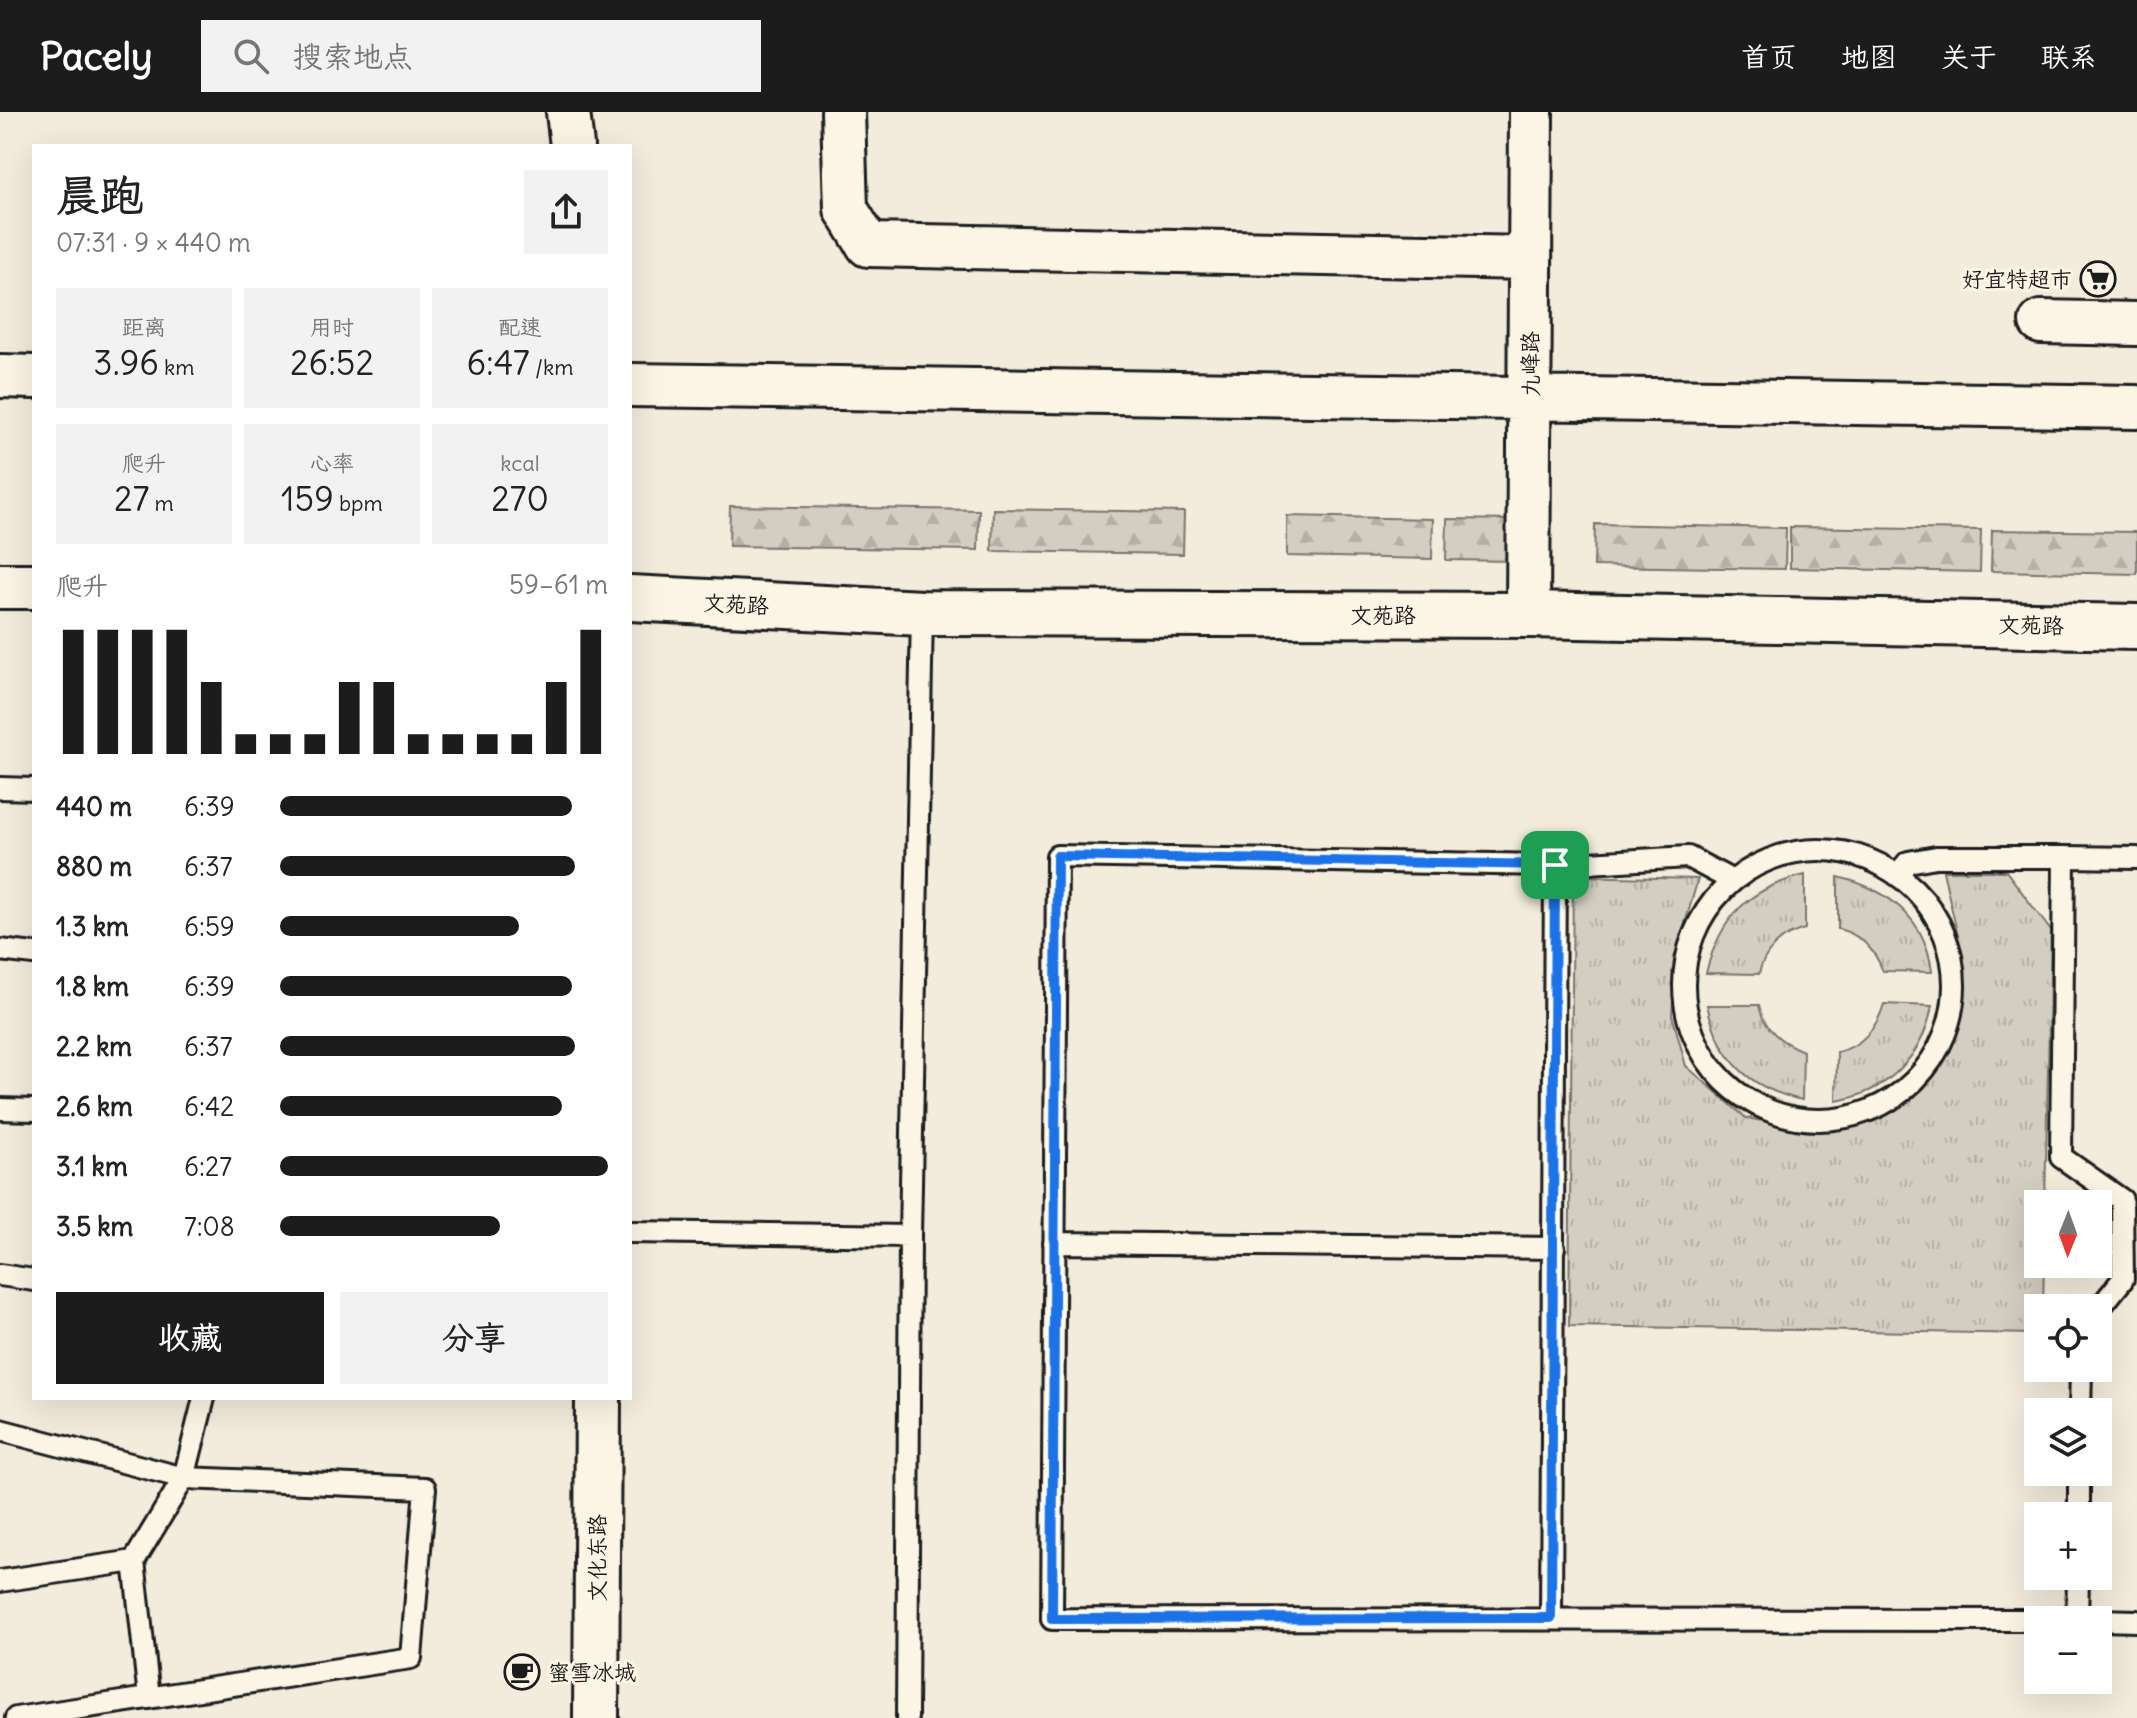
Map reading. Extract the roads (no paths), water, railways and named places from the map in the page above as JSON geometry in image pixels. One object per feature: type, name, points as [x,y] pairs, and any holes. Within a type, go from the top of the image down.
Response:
[{"type":"main road","points":[[0,586],[32,586]]},
{"type":"main road","name":"文苑路","points":[[632,598],[922,613],[1528,615],[2137,627]]},
{"type":"main road","name":"文化东路","points":[[596,1718],[598,1400]]},
{"type":"street","points":[[568,112],[572,144]]},
{"type":"street","points":[[843,112],[846,209],[868,245],[1530,258]]},
{"type":"street","name":"九峰路","points":[[1528,615],[1531,112]]},
{"type":"street","points":[[2041,322],[2137,324]]},
{"type":"street","points":[[0,376],[32,377]]},
{"type":"street","points":[[632,385],[2137,407]]},
{"type":"lane","points":[[907,1718],[910,1236],[922,613]]},
{"type":"lane","points":[[0,788],[32,789]]},
{"type":"lane","points":[[1813,849],[1858,854],[1898,874],[1930,906],[1950,947],[1955,991],[1946,1035],[1923,1074],[1888,1102],[1846,1119],[1800,1120],[1757,1106],[1721,1080],[1695,1044],[1682,1001],[1685,956],[1701,915],[1731,880],[1769,858],[1813,849]]},
{"type":"lane","points":[[1731,880],[1688,857],[1555,865],[1057,856],[1052,1619],[2024,1620]]},
{"type":"lane","points":[[1898,874],[1908,862],[1936,857],[2137,858]]},
{"type":"lane","points":[[2064,857],[2061,1157],[2122,1200],[2123,1279],[2111,1294]]},
{"type":"lane","points":[[1551,1618],[1555,865]]},
{"type":"lane","points":[[0,950],[32,954]]},
{"type":"lane","points":[[0,1109],[32,1110]]},
{"type":"lane","points":[[632,1232],[910,1236]]},
{"type":"lane","points":[[1054,1243],[1554,1248]]},
{"type":"lane","points":[[0,1275],[32,1280]]},
{"type":"lane","points":[[149,1698],[134,1561],[184,1478],[204,1400]]},
{"type":"lane","points":[[0,1430],[184,1478],[425,1488],[411,1658],[16,1718]]},
{"type":"lane","points":[[0,1581],[134,1561]]},
{"type":"lane","points":[[2112,1620],[2137,1621]]},
{"type":"place","name":"好宜特超市","points":[[2098,279]]},
{"type":"place","name":"蜜雪冰城","points":[[522,1672]]}]
